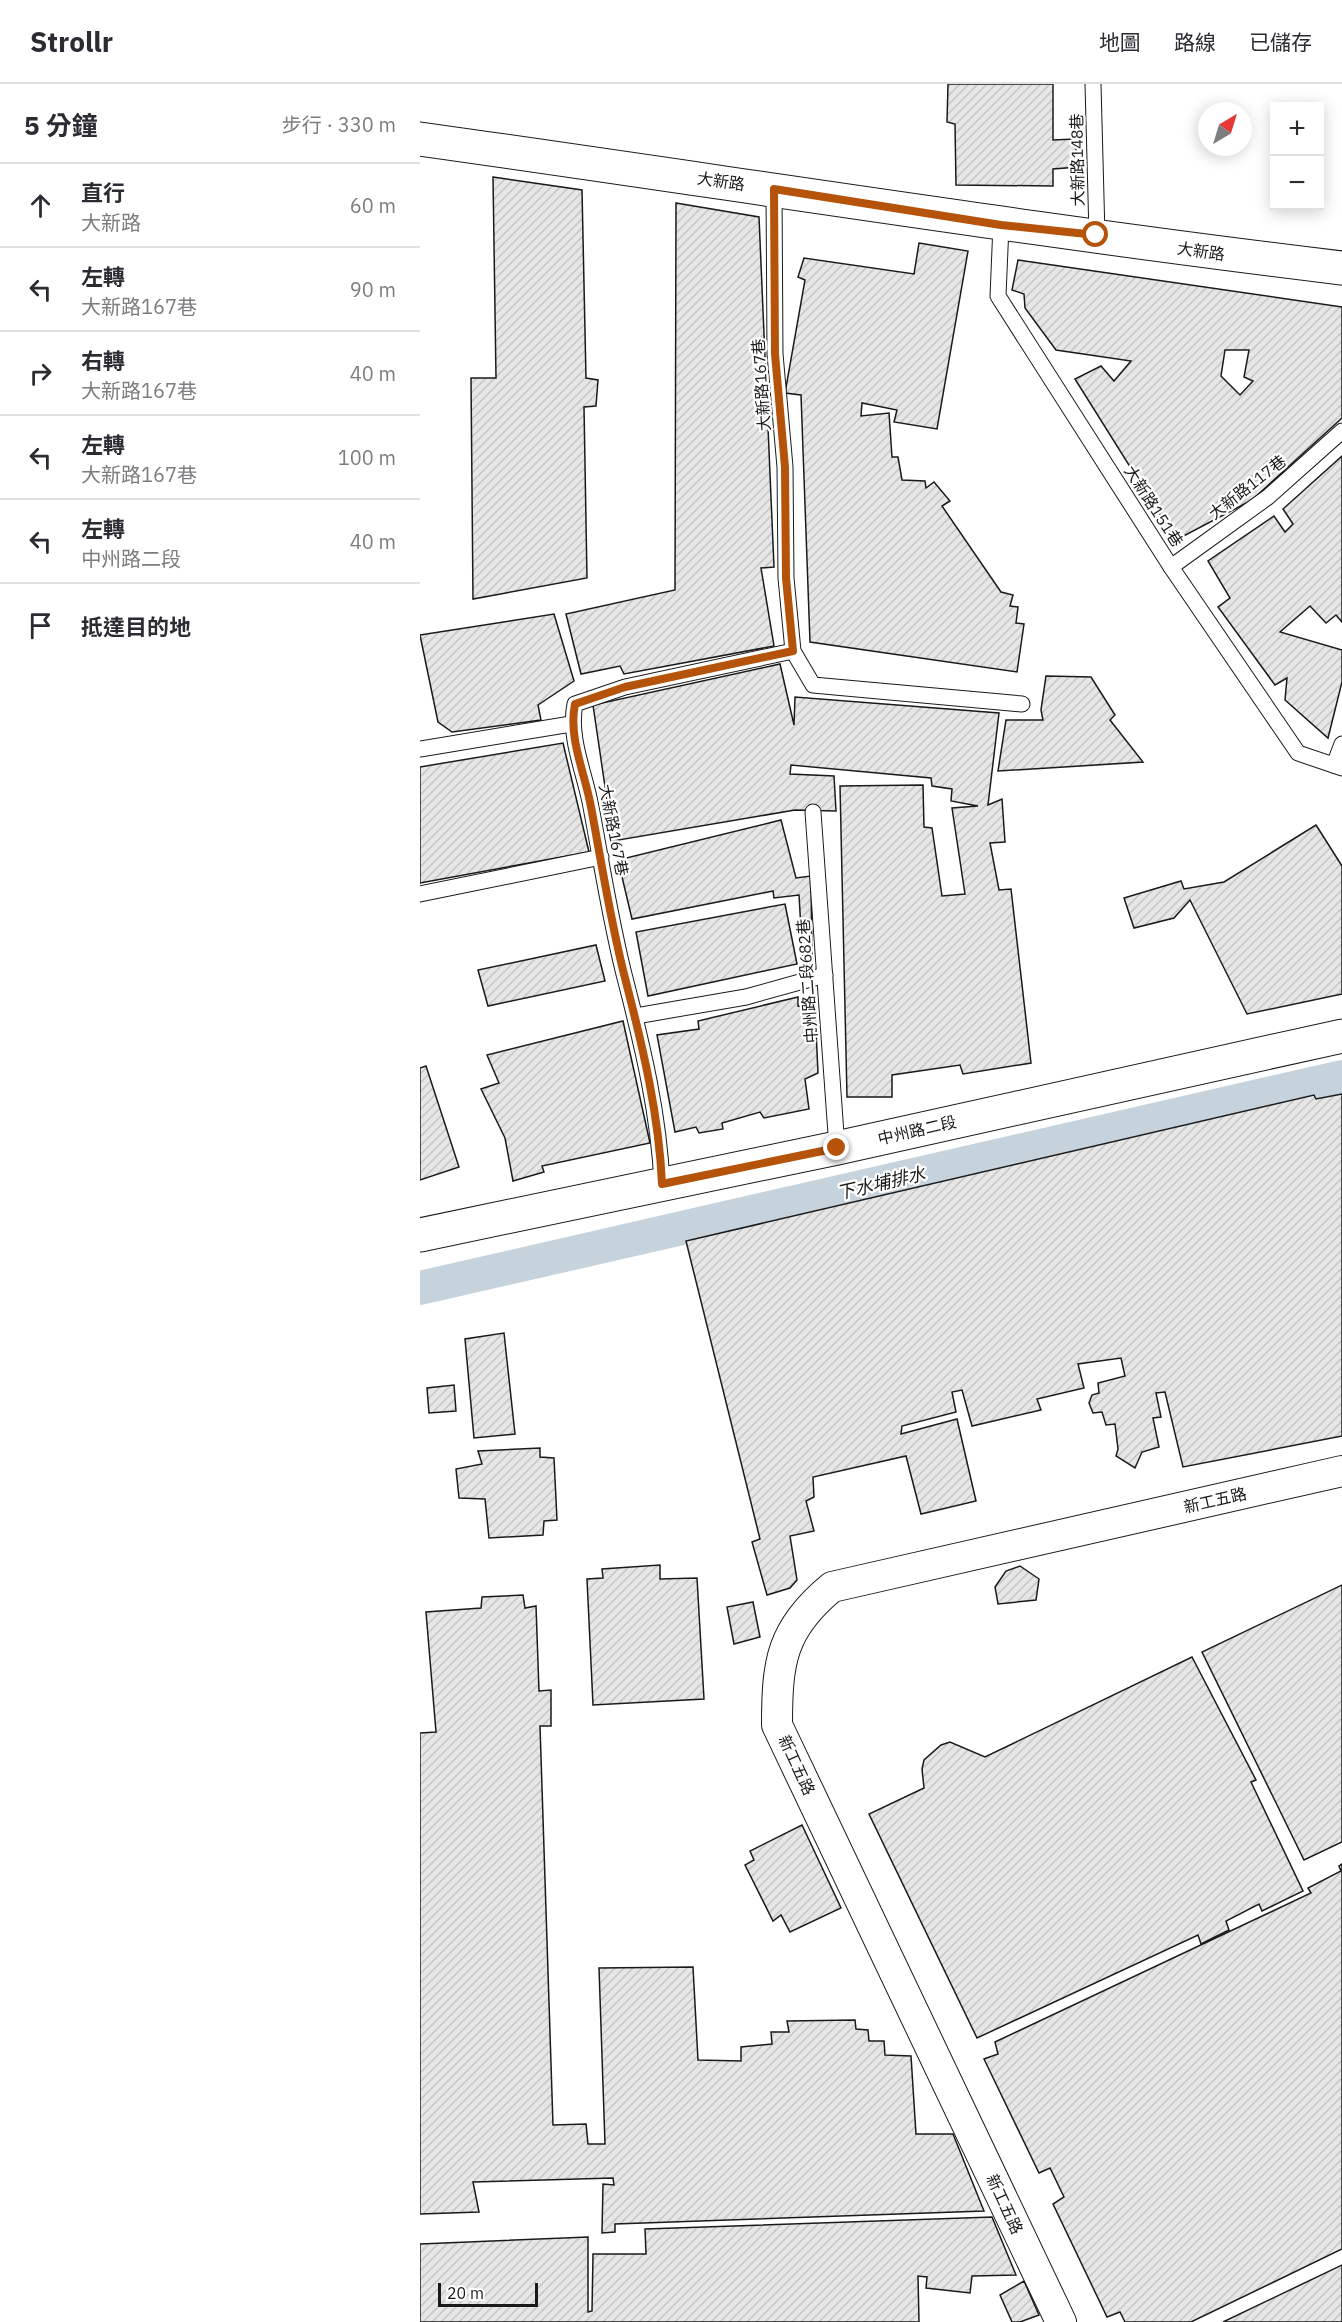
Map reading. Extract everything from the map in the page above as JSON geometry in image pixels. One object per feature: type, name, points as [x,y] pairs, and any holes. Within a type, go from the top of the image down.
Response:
[{"type":"street","name":"大新路","points":[[420,139],[774,189],[1001,225],[1096,235],[1193,250],[1342,268]]},
{"type":"street","name":"中州路二段","points":[[420,1235],[837,1148],[1342,1036]]},
{"type":"street","name":"新工五路","points":[[1061,2322],[777,1725],[777,1677],[791,1633],[810,1605],[832,1587],[1342,1471]]},
{"type":"lane","name":"大新路148巷","points":[[1094,84],[1096,235]]},
{"type":"lane","name":"大新路167巷","points":[[774,189],[775,354],[785,467],[786,578],[793,651],[813,685],[1022,704]]},
{"type":"lane","name":"大新路151巷","points":[[1001,225],[998,296],[1171,567],[1298,753],[1338,766]]},
{"type":"lane","name":"大新路117巷","points":[[1171,567],[1268,497],[1342,431]]},
{"type":"lane","points":[[420,749],[571,724],[575,704],[625,687],[793,651]]},
{"type":"lane","name":"大新路167巷","points":[[571,724],[586,779],[625,981],[636,1016],[659,1137],[662,1184]]},
{"type":"lane","points":[[1338,766],[1342,744]]},
{"type":"lane","name":"中州路二段682巷","points":[[813,812],[837,1148]]},
{"type":"lane","points":[[420,894],[601,857]]},
{"type":"lane","points":[[636,1016],[746,997],[825,975]]},
{"type":"building","points":[[948,84],[1053,84],[1053,140],[1075,139],[1078,167],[1053,169],[1053,186],[956,185],[955,124],[947,122]]},
{"type":"building","points":[[493,177],[582,190],[586,378],[598,380],[596,406],[584,407],[587,578],[473,599],[471,378],[496,378]]},
{"type":"building","points":[[676,203],[759,217],[774,567],[761,568],[774,646],[624,674],[620,666],[581,674],[566,614],[675,590]]},
{"type":"building","points":[[919,243],[968,251],[937,429],[894,422],[897,410],[862,403],[861,416],[889,413],[892,457],[898,457],[902,480],[925,481],[926,488],[934,482],[950,501],[942,506],[1001,592],[1013,595],[1010,606],[1018,607],[1016,623],[1024,624],[1017,672],[810,642],[801,395],[785,393],[805,280],[798,277],[804,258],[914,274]]},
{"type":"building","points":[[1018,260],[1342,307],[1342,418],[1252,500],[1176,540],[1075,379],[1101,366],[1114,381],[1131,361],[1056,350],[1025,308],[1024,294],[1012,290]],"holes":[[[1225,350],[1249,350],[1244,377],[1253,381],[1240,395],[1221,376]]]},
{"type":"building","points":[[1342,456],[1342,622],[1336,615],[1326,623],[1310,606],[1280,632],[1342,650],[1342,682],[1328,738],[1285,700],[1287,678],[1275,685],[1218,607],[1230,598],[1208,561],[1274,516],[1285,532],[1293,524],[1283,509]]},
{"type":"building","points":[[554,614],[574,681],[538,705],[541,720],[452,732],[438,722],[420,635]]},
{"type":"building","points":[[780,664],[794,725],[795,697],[999,713],[988,805],[1002,799],[1005,842],[990,843],[999,890],[1011,889],[1031,1063],[963,1074],[960,1065],[892,1075],[892,1097],[847,1097],[840,786],[923,785],[924,827],[932,828],[942,896],[965,894],[952,808],[978,806],[951,801],[952,789],[932,786],[931,778],[791,765],[790,774],[834,776],[836,811],[795,810],[613,841],[593,705]]},
{"type":"building","points":[[1046,676],[1091,677],[1115,715],[1110,720],[1143,762],[998,771],[1006,720],[1043,720],[1041,710]]},
{"type":"building","points":[[563,743],[589,852],[420,883],[420,767]]},
{"type":"building","points":[[781,820],[796,878],[811,876],[812,964],[803,963],[799,895],[774,898],[773,891],[632,919],[618,860]]},
{"type":"building","points":[[1316,825],[1342,866],[1342,994],[1247,1014],[1190,900],[1174,918],[1134,928],[1124,898],[1181,881],[1184,889],[1224,882]]},
{"type":"building","points":[[785,904],[797,964],[648,996],[636,932]]},
{"type":"building","points":[[596,945],[605,981],[488,1006],[478,970]]},
{"type":"building","points":[[798,997],[798,1006],[815,1009],[818,1073],[805,1079],[809,1109],[764,1118],[760,1112],[722,1123],[723,1129],[699,1133],[696,1127],[675,1132],[657,1035],[699,1029],[698,1021]]},
{"type":"building","points":[[623,1021],[650,1143],[542,1166],[544,1172],[513,1181],[505,1138],[481,1089],[499,1083],[487,1055]]},
{"type":"building","points":[[426,1066],[459,1167],[420,1180],[420,1068]]},
{"type":"building","points":[[1342,1094],[1342,1436],[1183,1467],[1165,1392],[1156,1393],[1161,1417],[1153,1418],[1159,1447],[1142,1452],[1135,1468],[1116,1456],[1118,1449],[1115,1424],[1106,1425],[1102,1412],[1093,1413],[1089,1403],[1092,1395],[1099,1393],[1098,1383],[1125,1376],[1121,1358],[1078,1364],[1084,1388],[1037,1399],[1041,1410],[972,1426],[962,1390],[952,1392],[956,1412],[902,1426],[901,1434],[957,1419],[976,1501],[921,1514],[906,1456],[813,1477],[814,1497],[806,1501],[814,1531],[790,1536],[797,1580],[790,1588],[767,1595],[752,1542],[760,1539],[686,1241],[1314,1095],[1316,1099]]},
{"type":"building","points":[[504,1333],[515,1434],[474,1438],[465,1339]]},
{"type":"building","points":[[454,1385],[456,1411],[429,1413],[427,1388]]},
{"type":"building","points":[[540,1448],[540,1457],[554,1458],[557,1520],[544,1521],[543,1535],[489,1538],[485,1499],[459,1498],[456,1469],[482,1464],[478,1451]]},
{"type":"building","points":[[660,1565],[660,1579],[697,1578],[704,1699],[593,1705],[587,1579],[603,1578],[602,1569]]},
{"type":"building","points":[[1020,1566],[1039,1579],[1036,1600],[998,1604],[995,1587],[1006,1571]]},
{"type":"building","points":[[1342,1585],[1342,1842],[1304,1860],[1202,1652]]},
{"type":"building","points":[[523,1595],[525,1608],[536,1606],[539,1691],[551,1690],[551,1726],[540,1726],[553,2125],[586,2124],[588,2144],[605,2144],[599,1968],[693,1967],[698,2060],[741,2061],[741,2047],[772,2044],[771,2032],[789,2032],[787,2021],[855,2020],[856,2029],[868,2030],[869,2041],[884,2041],[885,2055],[911,2056],[916,2134],[953,2134],[984,2211],[615,2224],[615,2232],[602,2233],[603,2184],[614,2185],[613,2178],[473,2182],[479,2212],[420,2214],[420,1733],[436,1732],[426,1612],[481,1608],[482,1597]]},
{"type":"building","points":[[753,1602],[760,1637],[734,1644],[727,1607]]},
{"type":"building","points":[[1192,1657],[1256,1780],[1251,1782],[1303,1891],[1262,1911],[1259,1904],[1226,1921],[1229,1930],[1201,1944],[1198,1935],[977,2038],[869,1814],[924,1788],[922,1769],[924,1760],[941,1745],[950,1742],[985,1757]]},
{"type":"building","points":[[802,1825],[841,1908],[790,1932],[781,1915],[773,1921],[745,1865],[754,1860],[750,1851]]},
{"type":"building","points":[[1342,1864],[1342,2249],[1191,2322],[1125,2322],[1120,2312],[1107,2317],[1053,2204],[1064,2197],[1050,2168],[1039,2173],[984,2059],[998,2054],[995,2042],[1311,1893],[1308,1888],[1341,1871],[1339,1866]]},
{"type":"building","points":[[992,2217],[1016,2275],[972,2276],[970,2293],[926,2288],[927,2277],[918,2276],[919,2322],[420,2322],[420,2244],[588,2237],[588,2312],[592,2311],[593,2254],[646,2254],[645,2229]]},
{"type":"building","points":[[1342,2265],[1342,2322],[1223,2322]]},
{"type":"building","points":[[1024,2281],[1039,2315],[1020,2322],[1012,2322],[1000,2295]]},
{"type":"waterway","name":"下水埔排水","points":[[420,1288],[1342,1077]]},
{"type":"route","points":[[837,1148],[662,1184],[660,1148],[636,1016],[625,981],[586,779],[571,724],[575,704],[625,687],[793,651],[786,578],[785,467],[775,354],[774,189],[1001,225],[1096,235]]}]
